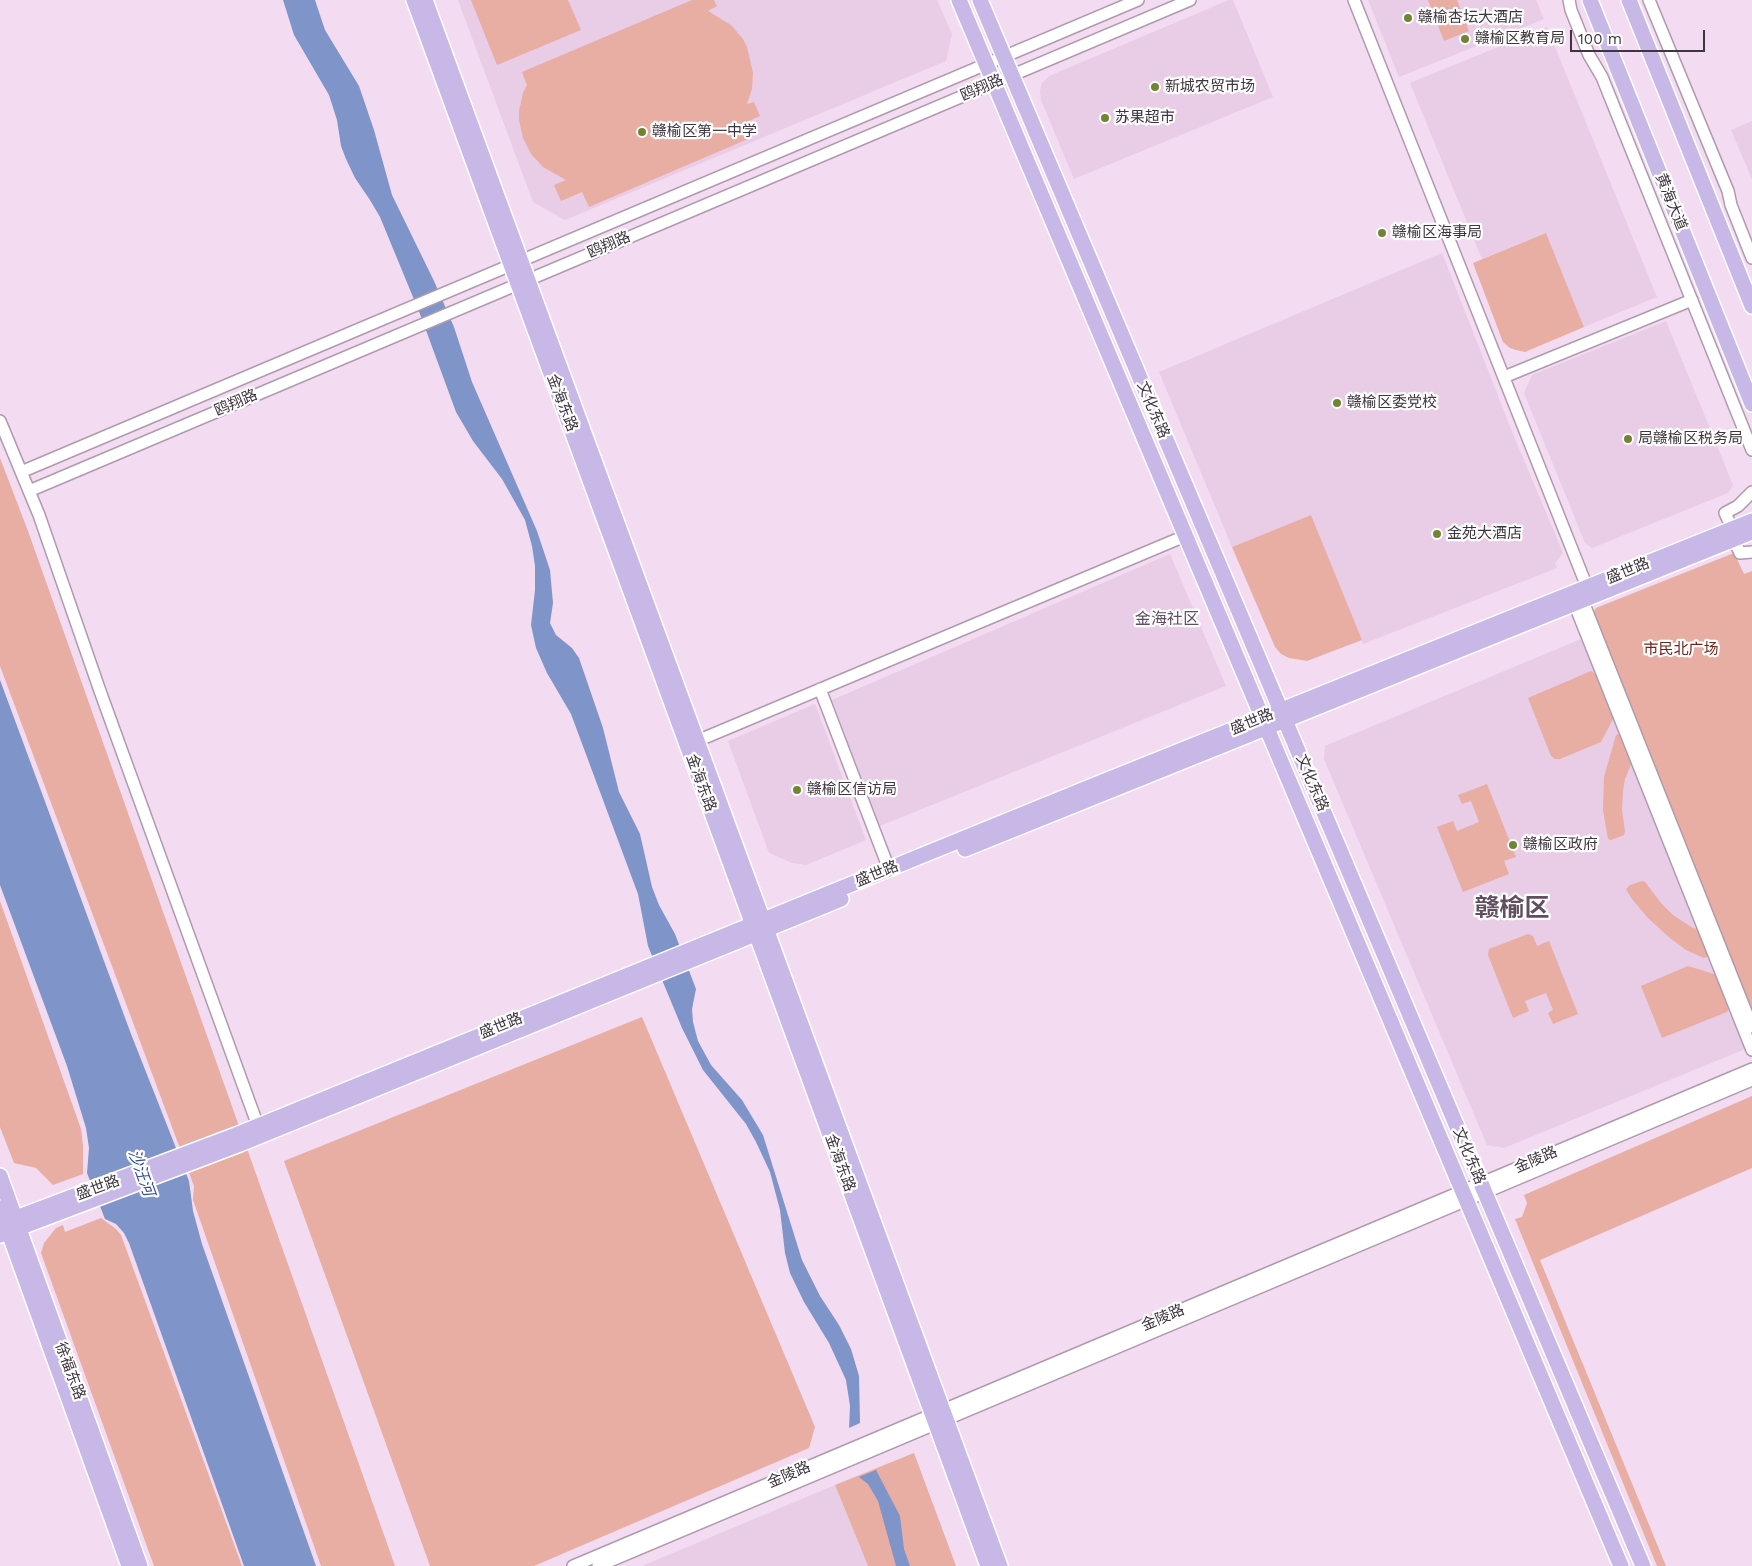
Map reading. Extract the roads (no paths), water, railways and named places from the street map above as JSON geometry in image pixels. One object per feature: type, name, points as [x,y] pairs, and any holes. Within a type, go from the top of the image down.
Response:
[{"type":"main road","name":"金海东路","points":[[414,0],[523,282],[939,1417],[988,1566]]},
{"type":"main road","name":"金海东路","points":[[425,0],[516,263]]},
{"type":"main road","name":"文化东路","points":[[959,0],[1621,1566]]},
{"type":"main road","name":"文化东路","points":[[980,0],[1643,1566]]},
{"type":"main road","name":"黄海大道","points":[[1590,0],[1752,404]]},
{"type":"main road","points":[[1629,0],[1734,262],[1750,296]]},
{"type":"main road","name":"金海东路","points":[[523,282],[697,741],[759,927]]},
{"type":"main road","points":[[1752,511],[1732,532],[1752,537]]},
{"type":"main road","name":"盛世路","points":[[8,1227],[114,1182],[759,927],[1264,723],[1732,532],[1752,521]]},
{"type":"main road","name":"盛世路","points":[[1732,532],[1752,532]]},
{"type":"main road","name":"盛世路","points":[[8,1227],[240,1144],[759,927],[889,869],[1264,723]]},
{"type":"main road","name":"徐福东路","points":[[0,1176],[8,1227],[129,1566]]},
{"type":"main road","name":"徐福东路","points":[[0,1208],[140,1566]]},
{"type":"main road","name":"金海东路","points":[[939,1417],[1000,1566]]},
{"type":"street","name":"鸥翔路","points":[[21,472],[1138,0]]},
{"type":"street","name":"鸥翔路","points":[[29,491],[1190,0]]},
{"type":"street","points":[[1354,0],[1504,377],[1579,595],[1752,1050]]},
{"type":"street","points":[[1569,0],[1571,10],[1586,46],[1602,77],[1752,450]]},
{"type":"street","points":[[1649,0],[1728,191],[1731,205],[1752,258]]},
{"type":"street","points":[[1734,262],[1752,264]]},
{"type":"street","points":[[1692,300],[1699,271]]},
{"type":"street","points":[[1504,377],[1692,300]]},
{"type":"street","points":[[1692,300],[1716,314]]},
{"type":"street","points":[[0,421],[29,491],[258,1126]]},
{"type":"street","points":[[1752,492],[1738,506],[1725,513],[1740,553],[1752,552]]},
{"type":"street","points":[[697,741],[1185,536]]},
{"type":"street","points":[[1579,595],[1752,1027]]},
{"type":"street","points":[[820,689],[889,869]]},
{"type":"street","name":"金陵路","points":[[1483,1188],[1752,1069]]},
{"type":"street","name":"金陵路","points":[[573,1566],[939,1417],[1483,1188],[1752,1080]]},
{"type":"street","name":"金陵路","points":[[598,1566],[939,1417]]},
{"type":"water","points":[[283,0],[315,0],[325,30],[359,86],[374,130],[392,195],[454,327],[472,382],[537,531],[550,570],[553,603],[550,623],[556,635],[572,648],[579,658],[603,728],[619,792],[640,834],[652,887],[659,905],[675,934],[696,989],[692,1009],[698,1041],[711,1065],[742,1100],[763,1135],[802,1260],[820,1296],[839,1325],[851,1349],[859,1376],[860,1423],[849,1428],[850,1406],[846,1380],[829,1343],[804,1302],[790,1273],[785,1253],[780,1210],[770,1172],[746,1124],[703,1070],[682,1028],[648,946],[638,894],[571,714],[547,673],[536,648],[531,625],[535,590],[535,566],[525,520],[502,479],[473,441],[456,412],[420,314],[380,217],[355,178],[346,159],[329,95],[294,35]]},
{"type":"water","name":"沙汪河","points":[[0,680],[131,1034],[189,1181],[193,1211],[202,1244],[316,1566],[244,1566],[129,1243],[124,1233],[116,1224],[105,1219],[87,1173],[89,1148],[86,1128],[67,1066],[0,885]]},
{"type":"water","points":[[876,1470],[900,1516],[904,1549],[910,1566],[896,1566],[878,1501],[868,1484],[859,1477]]},
{"type":"place","name":"赣榆杏坛大酒店","points":[[1408,18]]},
{"type":"place","name":"赣榆区教育局","points":[[1465,39]]},
{"type":"place","name":"新城农贸市场","points":[[1155,87]]},
{"type":"place","name":"苏果超市","points":[[1105,118]]},
{"type":"place","name":"赣榆区第一中学","points":[[642,132]]},
{"type":"place","name":"赣榆区海事局","points":[[1382,233]]},
{"type":"place","name":"赣榆区委党校","points":[[1337,403]]},
{"type":"place","name":"局赣榆区税务局","points":[[1628,439]]},
{"type":"place","name":"金苑大酒店","points":[[1437,534]]},
{"type":"place","name":"赣榆区信访局","points":[[797,790]]},
{"type":"place","name":"赣榆区政府","points":[[1513,845]]},
{"type":"district","name":"金海社区","points":[[1167,619]]},
{"type":"district","name":"赣榆区","points":[[1512,909]]},
{"type":"park label","name":"市民北广场","points":[[1681,650]]}]
